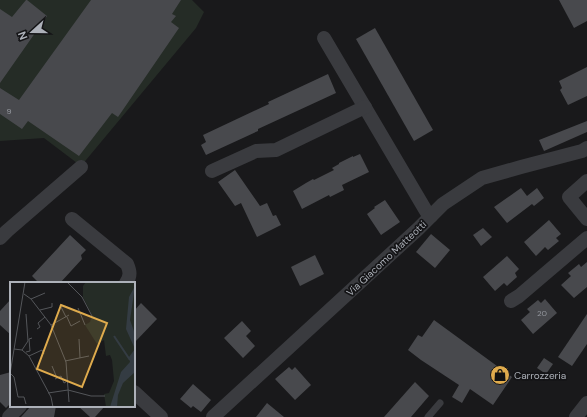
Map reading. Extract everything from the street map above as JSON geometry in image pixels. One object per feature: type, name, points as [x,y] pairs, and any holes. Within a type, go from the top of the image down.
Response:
[{"type":"street","points":[[324,38],[426,211],[431,216]]},
{"type":"street","points":[[212,171],[256,151],[276,150],[366,107]]},
{"type":"street","name":"Via Giacomo Matteotti","points":[[212,417],[443,204],[482,178],[556,159],[587,148]]},
{"type":"street","points":[[0,238],[81,167]]},
{"type":"street","points":[[587,181],[569,197],[587,219]]},
{"type":"street","points":[[72,219],[127,264],[130,272],[126,282]]},
{"type":"street","points":[[512,301],[587,238]]},
{"type":"street","points":[[135,393],[161,417]]},
{"type":"street","points":[[576,417],[587,403]]},
{"type":"street","points":[[9,417],[19,407]]},
{"type":"lane","points":[[428,417],[440,403]]},
{"type":"shaded area","points":[[0,0],[192,0],[204,12],[196,28],[81,166],[44,138],[0,141]]},
{"type":"building","points":[[26,0],[47,16],[0,83],[0,9],[12,17]]},
{"type":"building","points":[[91,0],[181,0],[172,14],[176,16],[171,22],[179,28],[118,117],[112,113],[79,156],[28,121],[22,129],[0,114],[0,88],[19,100]]},
{"type":"building","points":[[559,0],[587,0],[587,21],[574,28]]},
{"type":"building","points":[[375,28],[433,130],[414,141],[356,39]]},
{"type":"building","points":[[587,67],[587,96],[568,105],[560,90],[562,88],[559,81]]},
{"type":"building","points":[[328,74],[336,93],[206,155],[201,145],[206,142],[203,135]]},
{"type":"building","points":[[587,121],[587,132],[544,151],[539,140]]},
{"type":"building","points":[[360,154],[369,172],[342,185],[344,190],[330,197],[329,195],[302,209],[293,191],[313,179],[314,180],[334,170],[332,168],[339,163]]},
{"type":"building","points":[[235,170],[260,206],[267,203],[273,216],[276,215],[281,225],[257,237],[241,203],[235,206],[218,182]]},
{"type":"building","points":[[521,188],[527,196],[537,188],[544,198],[534,206],[532,204],[507,223],[494,207]]},
{"type":"building","points":[[385,200],[400,222],[381,235],[367,214],[375,208],[374,207]]},
{"type":"building","points":[[549,220],[561,234],[556,238],[559,241],[548,250],[545,247],[536,256],[524,242]]},
{"type":"building","points":[[483,228],[492,237],[481,246],[473,235]]},
{"type":"building","points":[[431,234],[450,250],[435,268],[416,252]]},
{"type":"building","points":[[70,235],[86,250],[81,255],[82,259],[61,282],[38,282],[32,276]]},
{"type":"building","points":[[315,255],[324,274],[300,286],[291,267]]},
{"type":"building","points":[[507,256],[519,269],[515,273],[517,277],[507,286],[504,283],[495,291],[483,277]]},
{"type":"building","points":[[587,262],[587,287],[574,298],[561,285],[571,276],[568,273],[579,264],[581,267]]},
{"type":"building","points":[[545,299],[557,313],[533,334],[521,320],[530,312],[527,309],[538,300],[541,303]]},
{"type":"building","points":[[10,300],[10,334],[0,325],[0,311]]},
{"type":"building","points":[[141,303],[157,319],[135,342],[135,310]]},
{"type":"building","points":[[587,314],[587,344],[572,366],[558,357]]},
{"type":"building","points":[[434,320],[512,377],[493,405],[470,389],[462,403],[452,397],[459,385],[408,350],[418,335],[422,337]]},
{"type":"building","points":[[242,321],[251,331],[246,336],[255,346],[243,358],[224,338]]},
{"type":"building","points":[[544,358],[553,364],[546,374],[537,368]]},
{"type":"building","points":[[289,367],[292,370],[295,367],[311,385],[295,400],[275,379]]},
{"type":"building","points":[[10,372],[10,404],[6,408],[0,402],[0,375]]},
{"type":"building","points":[[415,382],[429,396],[411,417],[384,417]]},
{"type":"building","points":[[193,384],[211,400],[201,412],[193,406],[191,408],[180,399]]},
{"type":"building","points":[[267,403],[284,417],[256,417]]},
{"type":"building","points":[[30,407],[56,407],[54,417],[21,417]]},
{"type":"building","points":[[79,407],[104,407],[95,417],[90,417]]},
{"type":"place","name":"Carrozzeria","points":[[500,375]]}]
